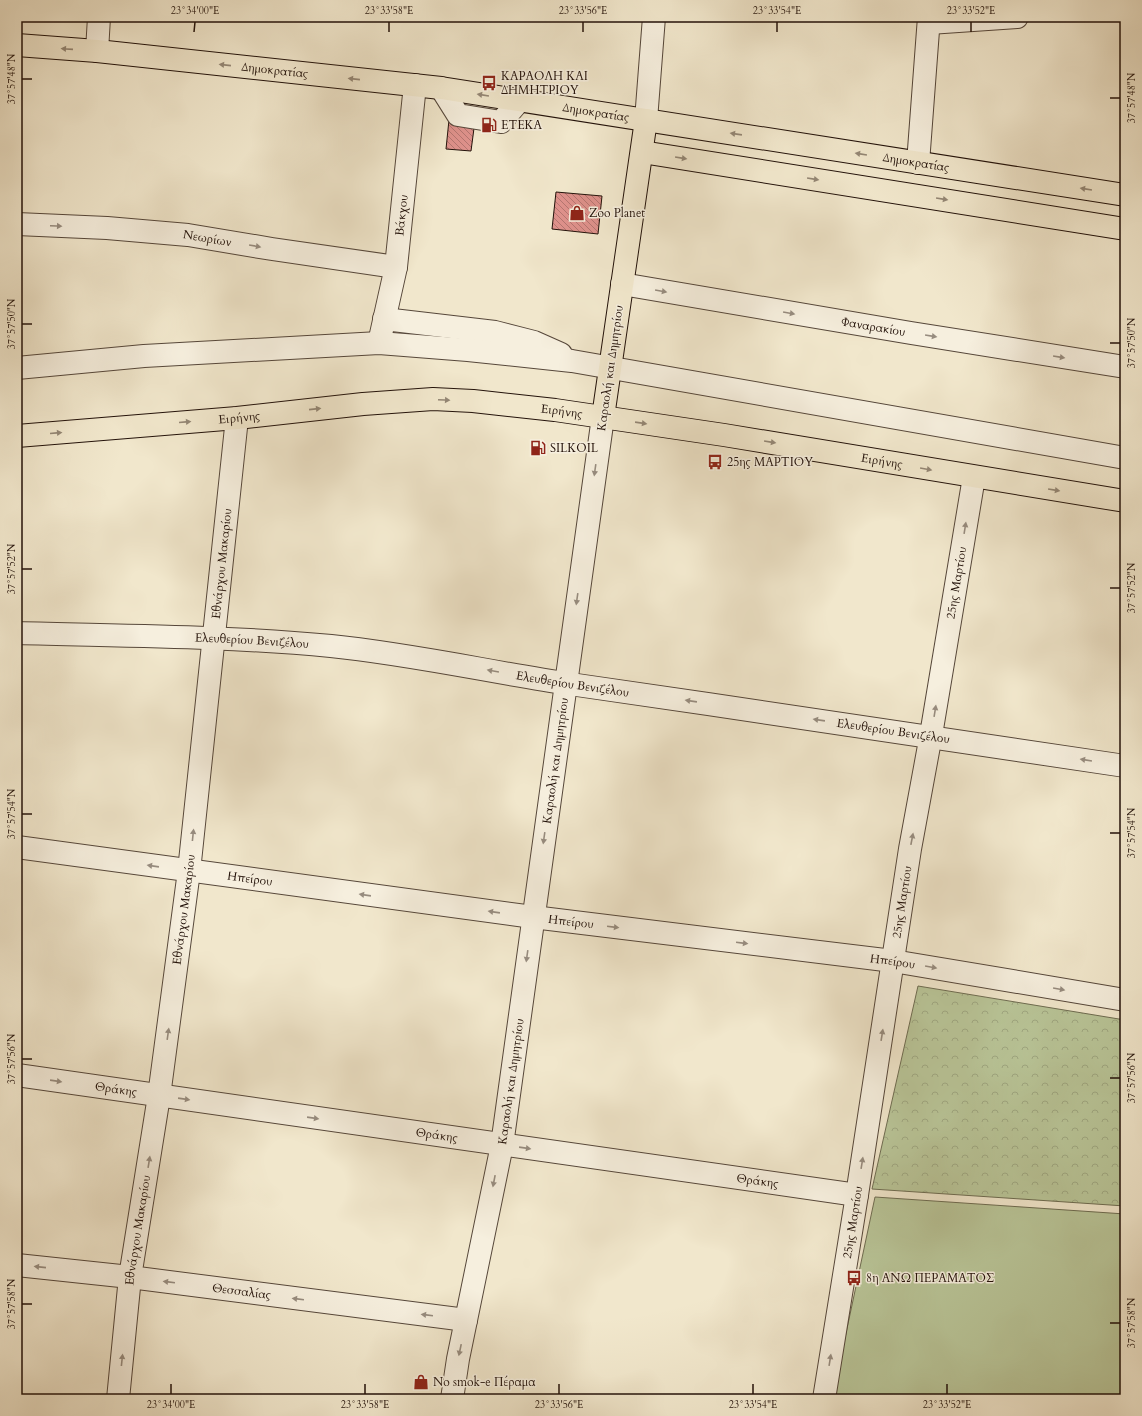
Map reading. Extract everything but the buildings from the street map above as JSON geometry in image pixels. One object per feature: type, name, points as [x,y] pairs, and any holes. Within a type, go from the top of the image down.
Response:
[{"type":"main road","name":"Δημοκρατίας","points":[[17,45],[97,51],[441,88],[1125,195]]},
{"type":"main road","name":"Καραολή και Δημητρίου","points":[[603,417],[646,120]]},
{"type":"main road","points":[[642,152],[1125,229]]},
{"type":"main road","name":"Ειρήνης","points":[[17,436],[237,418],[363,404],[433,399],[473,401],[554,410],[796,446],[974,477],[1125,501]]},
{"type":"street","points":[[97,51],[99,17]]},
{"type":"street","points":[[646,120],[654,17]]},
{"type":"street","points":[[918,162],[929,20],[1017,17]]},
{"type":"street","name":"Βάκχου","points":[[379,343],[396,267],[414,85]]},
{"type":"street","name":"Νεωρίων","points":[[17,224],[107,228],[188,234],[272,249],[396,267]]},
{"type":"street","name":"Φαναρακίου","points":[[622,284],[1125,367]]},
{"type":"street","points":[[384,319],[495,332],[534,342],[556,351],[572,361]]},
{"type":"street","points":[[17,368],[144,356],[379,343],[468,350],[572,361],[1125,458]]},
{"type":"street","name":"Καραολή και Δημητρίου","points":[[452,1399],[458,1359],[502,1144],[603,417]]},
{"type":"street","name":"Εθνάρχου Μακαρίου","points":[[118,1399],[130,1278],[159,1096],[189,871],[237,418]]},
{"type":"street","name":"25ης Μαρτίου","points":[[824,1399],[910,848],[931,736],[974,477]]},
{"type":"street","name":"Ελευθερίου Βενιζέλου","points":[[17,633],[214,638],[291,643],[388,653],[566,683],[1125,766]]},
{"type":"street","name":"Ηπείρου","points":[[17,847],[533,917],[893,961],[1125,1000]]},
{"type":"street","name":"Θράκης","points":[[17,1076],[857,1195]]},
{"type":"street","name":"Θεσσαλίας","points":[[17,1265],[466,1320]]},
{"type":"green space","points":[[918,986],[1125,1020],[1125,1206],[872,1189]]},
{"type":"green space","points":[[875,1197],[1125,1214],[1125,1399],[832,1399]]},
{"type":"place","name":"ΚΑΡΑΟΛΗ ΚΑΙ ΔΗΜΗΤΡΙΟΥ","points":[[489,83]]},
{"type":"place","name":"ΕΤΕΚΑ","points":[[489,125]]},
{"type":"place","name":"Zoo Planet","points":[[577,213]]},
{"type":"place","name":"SILKOIL","points":[[538,448]]},
{"type":"place","name":"25ης ΜΑΡΤΙΟΥ","points":[[715,462]]},
{"type":"place","name":"8η ΑΝΩ ΠΕΡΑΜΑΤΟΣ","points":[[854,1278]]},
{"type":"place","name":"No smok-e Πέραμα","points":[[421,1382]]}]
